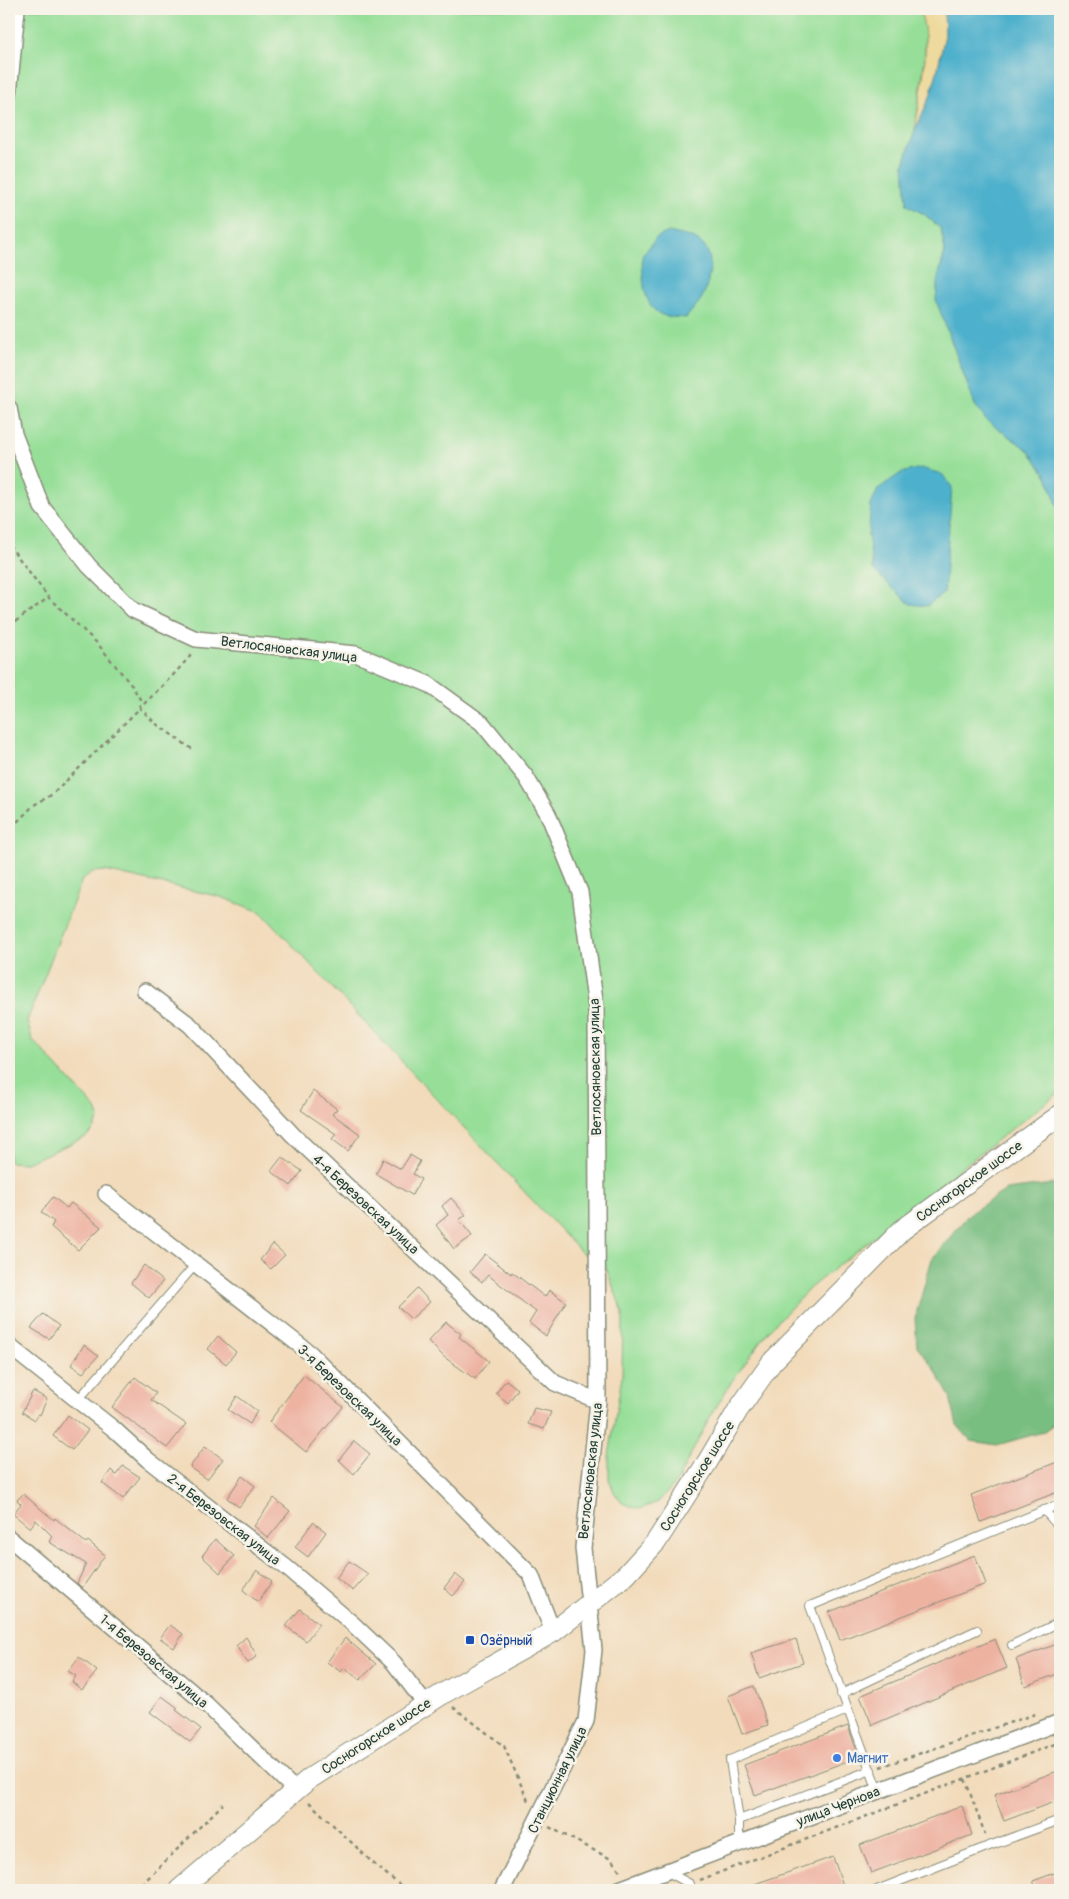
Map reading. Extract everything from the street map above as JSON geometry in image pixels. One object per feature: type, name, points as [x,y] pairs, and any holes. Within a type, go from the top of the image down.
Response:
[{"type":"main road","name":"Сосногорское шоссе","points":[[179,1890],[309,1779],[426,1705],[553,1632],[589,1606],[626,1575],[656,1542],[738,1410],[772,1362],[902,1230],[1060,1115]]},
{"type":"main road","name":"Сосногорское шоссе","points":[[201,1890],[295,1790]]},
{"type":"street","points":[[9,94],[17,9]]},
{"type":"street","name":"Ветлосяновская улица","points":[[9,408],[14,434],[42,507],[89,566],[133,610],[196,639],[356,654],[428,684],[482,723],[526,777],[548,814],[580,892],[596,1006],[598,1401],[583,1548],[589,1606]]},
{"type":"street","name":"4-я Березовская улица","points":[[145,991],[190,1025],[293,1135],[555,1383],[598,1401]]},
{"type":"street","name":"3-я Березовская улица","points":[[106,1194],[311,1354],[531,1575],[553,1632]]},
{"type":"street","name":"2-я Березовская улица","points":[[9,1346],[115,1430],[148,1460],[287,1568],[353,1624],[394,1664],[426,1705]]},
{"type":"street","name":"1-я Березовская улица","points":[[9,1538],[207,1705],[295,1790]]},
{"type":"street","name":"Станционная улица","points":[[502,1890],[586,1721],[594,1650],[589,1606]]},
{"type":"street","name":"улица Чернова","points":[[616,1890],[1060,1722]]},
{"type":"lane","points":[[77,1401],[196,1264]]},
{"type":"lane","points":[[878,1791],[810,1606],[1060,1504]]},
{"type":"lane","points":[[1044,1510],[1060,1528]]},
{"type":"lane","points":[[1012,1645],[1060,1622]]},
{"type":"lane","points":[[841,1694],[977,1630]]},
{"type":"lane","points":[[739,1844],[739,1820],[730,1760],[847,1710]]},
{"type":"lane","points":[[739,1820],[871,1770]]},
{"type":"lane","points":[[877,1890],[1060,1820]]},
{"type":"lane","points":[[666,1872],[691,1887]]},
{"type":"path","points":[[9,545],[48,598],[97,643],[140,699],[140,708],[155,723],[192,750]]},
{"type":"path","points":[[9,626],[48,598]]},
{"type":"path","points":[[9,830],[34,805],[53,794],[175,673],[203,639]]},
{"type":"path","points":[[871,1770],[1041,1712]]},
{"type":"path","points":[[691,1887],[1060,1742]]},
{"type":"path","points":[[958,1761],[989,1846]]},
{"type":"path","points":[[295,1790],[374,1864],[406,1890]]},
{"type":"path","points":[[136,1890],[223,1804]]},
{"type":"green space","points":[[9,9],[920,9],[925,28],[925,57],[915,130],[904,164],[907,205],[924,214],[941,229],[945,251],[938,278],[936,300],[975,405],[986,420],[1028,450],[1047,476],[1060,513],[1060,1092],[811,1287],[770,1329],[732,1381],[709,1419],[676,1483],[658,1502],[640,1509],[622,1503],[614,1492],[609,1479],[609,1456],[622,1376],[623,1313],[603,1260],[582,1253],[261,912],[221,897],[105,871],[92,872],[82,880],[27,1021],[32,1039],[96,1109],[99,1117],[95,1128],[86,1137],[26,1163],[9,1162]]},
{"type":"green space","points":[[1053,1184],[1060,1185],[1060,1419],[1043,1432],[997,1445],[971,1441],[957,1425],[950,1397],[934,1368],[917,1346],[915,1318],[932,1259],[969,1214],[1006,1190]]},
{"type":"sand","points":[[919,9],[944,9],[945,35],[930,97],[915,130],[925,52],[925,36]]},
{"type":"water","points":[[944,9],[1060,9],[1060,513],[1047,476],[1028,450],[986,420],[975,405],[936,300],[938,278],[945,251],[941,229],[924,214],[907,205],[904,164],[915,130],[930,97],[937,72],[945,35]]},
{"type":"water","points":[[669,232],[699,241],[709,255],[709,276],[703,296],[686,318],[667,317],[657,312],[647,299],[643,282],[642,256],[657,237]]},
{"type":"water","points":[[921,468],[942,474],[952,487],[944,593],[927,606],[910,604],[873,570],[868,535],[871,505],[878,489],[901,473]]},
{"type":"building","points":[[313,1091],[337,1109],[332,1114],[360,1134],[348,1151],[332,1139],[336,1134],[301,1110]]},
{"type":"building","points":[[410,1155],[420,1161],[413,1174],[421,1179],[412,1195],[376,1174],[383,1159],[401,1169]]},
{"type":"building","points":[[282,1157],[302,1171],[291,1186],[271,1171]]},
{"type":"building","points":[[53,1197],[67,1208],[71,1203],[101,1227],[78,1250],[51,1227],[54,1222],[41,1212]]},
{"type":"building","points":[[451,1198],[466,1215],[459,1220],[472,1236],[454,1249],[436,1225],[448,1215],[442,1206]]},
{"type":"building","points":[[273,1244],[285,1255],[271,1269],[260,1260]]},
{"type":"building","points":[[485,1254],[545,1297],[549,1290],[566,1302],[546,1336],[529,1323],[536,1312],[488,1275],[482,1282],[470,1272]]},
{"type":"building","points":[[144,1265],[163,1281],[149,1298],[131,1283]]},
{"type":"building","points":[[417,1288],[430,1302],[411,1319],[398,1307]]},
{"type":"building","points":[[43,1314],[59,1326],[49,1339],[31,1328]]},
{"type":"building","points":[[446,1322],[461,1334],[459,1337],[489,1361],[475,1379],[444,1357],[428,1341]]},
{"type":"building","points":[[218,1336],[236,1352],[226,1364],[208,1349]]},
{"type":"building","points":[[84,1345],[98,1356],[83,1373],[71,1365]]},
{"type":"building","points":[[304,1375],[343,1407],[306,1452],[269,1422]]},
{"type":"building","points":[[135,1377],[156,1393],[151,1400],[186,1424],[167,1448],[112,1407]]},
{"type":"building","points":[[506,1380],[518,1389],[508,1403],[496,1393]]},
{"type":"building","points":[[33,1391],[47,1399],[40,1415],[38,1414],[35,1420],[22,1412]]},
{"type":"building","points":[[237,1396],[257,1411],[250,1424],[228,1410]]},
{"type":"building","points":[[534,1408],[551,1412],[544,1429],[528,1424]]},
{"type":"building","points":[[68,1415],[88,1430],[72,1450],[53,1436]]},
{"type":"building","points":[[354,1441],[370,1454],[354,1474],[339,1460]]},
{"type":"building","points":[[205,1446],[223,1459],[207,1479],[190,1467]]},
{"type":"building","points":[[1060,1461],[1060,1491],[981,1522],[971,1495]]},
{"type":"building","points":[[123,1466],[140,1477],[123,1499],[102,1483],[111,1470],[116,1475]]},
{"type":"building","points":[[242,1476],[255,1486],[239,1507],[227,1498]]},
{"type":"building","points":[[23,1494],[54,1520],[55,1518],[86,1543],[88,1541],[105,1555],[82,1588],[77,1583],[86,1564],[49,1542],[52,1536],[36,1520],[30,1528],[13,1514],[21,1504],[17,1500]]},
{"type":"building","points":[[274,1498],[290,1511],[268,1538],[254,1526]]},
{"type":"building","points":[[313,1522],[326,1532],[308,1557],[295,1547]]},
{"type":"building","points":[[215,1539],[234,1556],[220,1573],[202,1556]]},
{"type":"building","points":[[975,1555],[986,1584],[840,1640],[829,1612]]},
{"type":"building","points":[[349,1561],[368,1574],[353,1591],[336,1578]]},
{"type":"building","points":[[257,1570],[272,1581],[258,1602],[243,1590]]},
{"type":"building","points":[[455,1574],[465,1582],[453,1596],[444,1588]]},
{"type":"building","points":[[300,1609],[319,1624],[306,1641],[286,1626]]},
{"type":"building","points":[[170,1625],[183,1634],[174,1648],[160,1638]]},
{"type":"building","points":[[246,1637],[257,1656],[248,1663],[236,1646]]},
{"type":"building","points":[[345,1638],[376,1664],[360,1680],[344,1668],[341,1672],[327,1662]]},
{"type":"building","points":[[796,1639],[803,1663],[759,1678],[751,1653]]},
{"type":"building","points":[[995,1639],[1007,1668],[872,1725],[860,1696]]},
{"type":"building","points":[[1060,1643],[1060,1673],[1025,1686],[1016,1659]]},
{"type":"building","points":[[79,1657],[97,1671],[82,1690],[72,1682],[76,1676],[68,1671]]},
{"type":"building","points":[[754,1686],[768,1725],[742,1734],[728,1696]]},
{"type":"building","points":[[162,1696],[178,1708],[176,1710],[201,1729],[190,1742],[150,1712]]},
{"type":"building","points":[[848,1726],[859,1757],[755,1795],[744,1765]]},
{"type":"building","points":[[1060,1770],[1060,1800],[1004,1821],[994,1795]]},
{"type":"building","points":[[962,1806],[972,1835],[871,1873],[860,1845]]},
{"type":"building","points":[[833,1857],[844,1888],[836,1890],[743,1890],[743,1888]]},
{"type":"building","points":[[1060,1871],[1060,1890],[1037,1890],[1033,1881]]},
{"type":"place","name":"Озёрный","points":[[470,1640]]},
{"type":"place","name":"Магнит","points":[[837,1758]]}]
